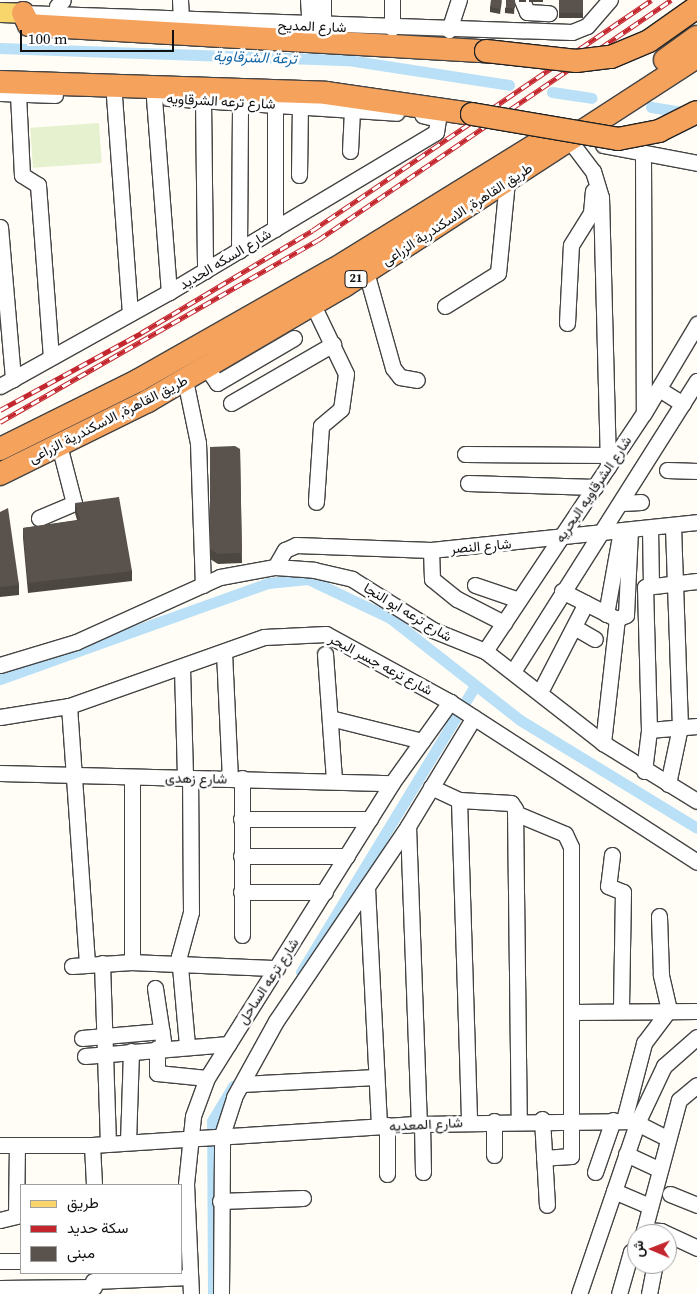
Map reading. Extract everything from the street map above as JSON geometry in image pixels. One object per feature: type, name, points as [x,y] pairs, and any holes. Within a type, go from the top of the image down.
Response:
[{"type":"highway","points":[[23,13],[25,24],[35,26],[486,51],[576,61],[610,57],[649,41],[697,7]]},
{"type":"highway","name":"طريق القاهرة, الاسكندرية الزراعى","points":[[0,449],[139,380],[333,270],[557,132],[697,37]]},
{"type":"highway","name":"طريق القاهرة, الاسكندرية الزراعى","points":[[0,474],[185,380],[313,305],[693,62]]},
{"type":"highway","points":[[9,88],[305,91],[472,114],[618,139],[659,131],[697,112]]},
{"type":"main road","name":"شارع المديح","points":[[0,12],[23,13]]},
{"type":"street","points":[[180,0],[181,19]]},
{"type":"street","points":[[308,0],[316,26]]},
{"type":"street","points":[[316,26],[323,0]]},
{"type":"street","points":[[392,0],[392,28]]},
{"type":"street","points":[[449,30],[459,0]]},
{"type":"street","points":[[522,0],[527,12],[549,6],[548,32]]},
{"type":"street","name":"شارع المديح","points":[[23,13],[58,5],[181,19],[316,26],[548,32],[584,29],[610,0]]},
{"type":"street","points":[[9,88],[22,174],[38,185],[51,356]]},
{"type":"street","name":"شارع ترعه الشرقاويه","points":[[0,93],[9,88],[114,96],[275,104],[434,116],[439,122]]},
{"type":"street","points":[[114,96],[130,313]]},
{"type":"street","points":[[154,98],[168,292]]},
{"type":"street","points":[[203,100],[205,270]]},
{"type":"street","points":[[239,251],[240,102]]},
{"type":"street","points":[[275,104],[275,229]]},
{"type":"street","points":[[299,175],[300,106]]},
{"type":"street","points":[[350,151],[352,110]]},
{"type":"street","name":"شارع السكه الحديد","points":[[7,382],[239,251],[436,132],[439,122]]},
{"type":"street","points":[[572,140],[697,163]]},
{"type":"street","points":[[465,454],[608,461],[601,197],[593,171],[572,140]]},
{"type":"street","points":[[643,154],[644,413]]},
{"type":"street","points":[[567,324],[570,250],[591,213],[593,171]]},
{"type":"street","points":[[445,306],[498,273],[507,182]]},
{"type":"street","points":[[0,227],[7,382]]},
{"type":"street","points":[[366,272],[393,368],[400,377],[417,380]]},
{"type":"street","points":[[313,305],[346,374],[341,409],[321,426],[316,502]]},
{"type":"street","name":"شارع الشرقاويه البحريه","points":[[485,651],[595,487],[608,461],[644,413],[693,341],[697,324]]},
{"type":"street","points":[[207,368],[217,382],[294,338]]},
{"type":"street","points":[[231,403],[333,344]]},
{"type":"street","points":[[185,380],[198,443],[203,585]]},
{"type":"street","points":[[514,670],[562,592],[690,398],[697,381]]},
{"type":"street","points":[[659,389],[690,398]]},
{"type":"street","points":[[39,518],[74,503],[59,445]]},
{"type":"street","points":[[667,470],[697,471]]},
{"type":"street","points":[[468,483],[595,487]]},
{"type":"street","points":[[622,503],[641,502]]},
{"type":"street","name":"شارع النصر","points":[[275,567],[285,550],[296,545],[431,550],[600,534],[697,522]]},
{"type":"street","points":[[668,784],[680,727],[673,525]]},
{"type":"street","points":[[650,528],[651,585]]},
{"type":"street","points":[[562,592],[611,616],[626,616],[626,531]]},
{"type":"street","points":[[603,743],[611,588],[626,531]]},
{"type":"street","points":[[431,550],[432,579],[457,599],[504,623]]},
{"type":"street","name":"شارع ترعه ابو النجا","points":[[0,665],[83,639],[203,585],[248,570],[275,567],[314,570],[352,580],[433,630],[485,651],[514,670],[603,743],[644,771],[697,801]]},
{"type":"street","points":[[644,771],[649,730],[645,587],[697,581]]},
{"type":"street","points":[[475,585],[519,600]]},
{"type":"street","points":[[611,588],[627,588]]},
{"type":"street","points":[[540,692],[566,656],[574,627],[586,603]]},
{"type":"street","points":[[574,627],[595,639]]},
{"type":"street","name":"شارع ترعه جسر البحر","points":[[0,716],[69,706],[278,634],[326,634],[450,702],[697,862]]},
{"type":"street","points":[[224,652],[241,819],[242,935]]},
{"type":"street","points":[[325,654],[334,781]]},
{"type":"street","points":[[182,668],[188,778],[191,912],[179,962],[186,1045]]},
{"type":"street","name":"شارع ترعه الساحل","points":[[191,1294],[186,1184],[192,1136],[206,1078],[326,892],[346,856],[392,783],[450,702]]},
{"type":"street","points":[[69,706],[76,775],[79,965],[179,962],[276,968]]},
{"type":"street","name":"شارع ترعه الساحل","points":[[221,1294],[219,1135],[242,1084],[276,1021],[408,826],[474,717]]},
{"type":"street","points":[[330,718],[422,741]]},
{"type":"street","points":[[649,730],[697,726]]},
{"type":"street","name":"شارع زهدى","points":[[0,773],[392,783]]},
{"type":"street","points":[[132,777],[132,962]]},
{"type":"street","points":[[431,787],[459,800],[511,803],[515,813],[519,1120]]},
{"type":"street","points":[[459,800],[469,1122]]},
{"type":"street","points":[[515,813],[565,834],[571,847],[572,1119],[570,1157],[544,1158]]},
{"type":"street","points":[[241,819],[370,819]]},
{"type":"street","points":[[408,826],[423,1172]]},
{"type":"street","points":[[612,855],[608,886],[624,892],[621,1011]]},
{"type":"street","points":[[241,856],[346,856]]},
{"type":"street","points":[[367,888],[376,1077],[387,1174]]},
{"type":"street","points":[[241,892],[326,892]]},
{"type":"street","points":[[579,1294],[626,1154],[628,1121],[644,1043],[669,1010],[661,974],[659,916]]},
{"type":"street","points":[[102,963],[108,1144]]},
{"type":"street","points":[[155,988],[162,1031],[157,1073],[206,1078]]},
{"type":"street","points":[[572,1012],[669,1010],[697,1012]]},
{"type":"street","points":[[82,1038],[162,1031]]},
{"type":"street","points":[[595,1172],[664,1066],[697,1037]]},
{"type":"street","points":[[85,1056],[161,1047],[228,1044]]},
{"type":"street","points":[[128,1142],[131,1051]]},
{"type":"street","points":[[242,1084],[376,1077]]},
{"type":"street","points":[[645,1224],[658,1169],[678,1100],[697,1085]]},
{"type":"street","points":[[542,1119],[547,1205]]},
{"type":"street","name":"شارع المعديه","points":[[0,1145],[17,1148],[92,1145],[192,1136],[542,1119],[628,1121]]},
{"type":"street","points":[[494,1121],[494,1155]]},
{"type":"street","points":[[628,1121],[667,1138]]},
{"type":"street","points":[[92,1145],[94,1184]]},
{"type":"street","points":[[0,1220],[16,1216],[17,1148]]},
{"type":"street","points":[[626,1154],[658,1169]]},
{"type":"street","points":[[614,1191],[650,1206]]},
{"type":"street","points":[[670,1194],[697,1205]]},
{"type":"street","points":[[220,1201],[303,1198]]},
{"type":"street","points":[[677,1238],[697,1248]]},
{"type":"street","points":[[0,1261],[20,1261]]},
{"type":"street","points":[[619,1294],[627,1266]]},
{"type":"street","points":[[649,1294],[653,1274]]},
{"type":"street","points":[[0,1288],[190,1277]]},
{"type":"green space","points":[[99,123],[102,163],[33,168],[30,128]]},
{"type":"building","points":[[491,0],[501,0],[500,9],[490,7]]},
{"type":"building","points":[[506,0],[515,0],[515,8],[506,8]]},
{"type":"building","points":[[559,0],[583,0],[583,13],[559,13]]},
{"type":"building","points":[[235,446],[240,449],[242,553],[218,554],[210,549],[210,447]]},
{"type":"building","points":[[119,497],[132,571],[28,583],[23,528],[80,520],[75,503]]},
{"type":"building","points":[[8,508],[19,585],[0,587],[0,512]]},
{"type":"waterway","name":"ترعة الشرقاوية","points":[[0,48],[348,60],[509,85]]},
{"type":"waterway","name":"ترعة الشرقاوية","points":[[552,92],[592,98]]},
{"type":"waterway","name":"ترعة الشرقاوية","points":[[651,107],[690,113]]},
{"type":"waterway","points":[[0,679],[268,583],[308,579],[390,618],[520,720],[697,828]]},
{"type":"waterway","points":[[301,972],[474,687]]},
{"type":"waterway","points":[[213,1294],[212,1121],[233,1086]]},
{"type":"railway","points":[[0,410],[141,333],[313,230],[651,0]]},
{"type":"railway","points":[[0,422],[318,240],[671,0]]}]
